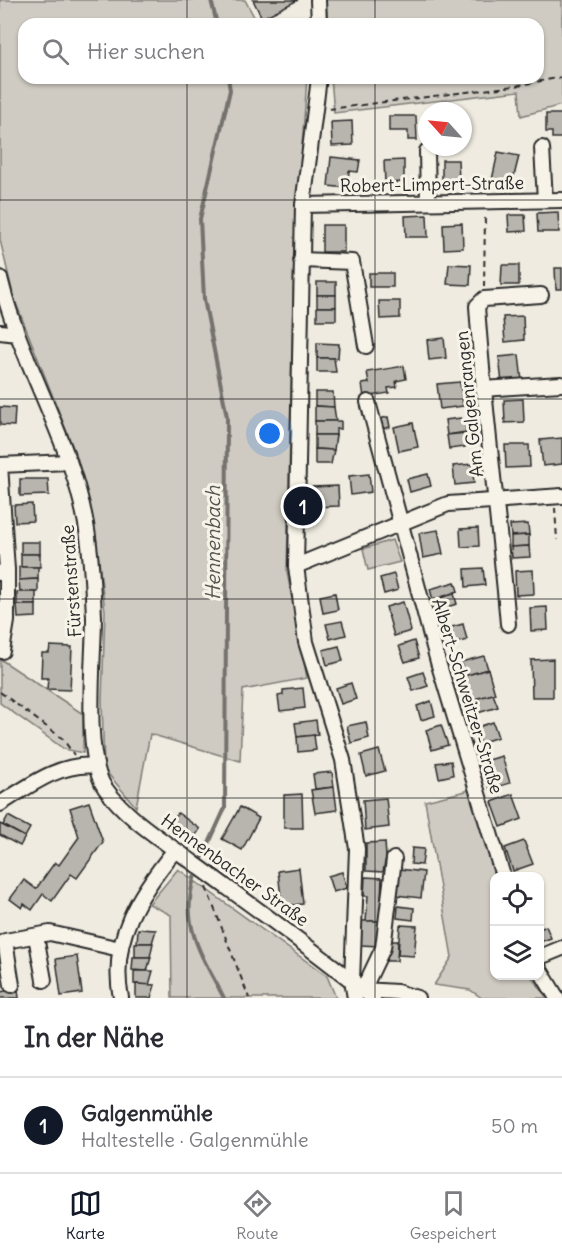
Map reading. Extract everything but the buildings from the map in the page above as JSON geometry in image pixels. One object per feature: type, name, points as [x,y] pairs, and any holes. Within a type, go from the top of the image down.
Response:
[{"type":"street","points":[[318,0],[319,18]]},
{"type":"street","points":[[318,84],[303,205],[296,566],[306,642],[343,760],[357,849],[361,992]]},
{"type":"street","points":[[542,148],[545,200]]},
{"type":"street","points":[[427,156],[428,202]]},
{"type":"street","name":"Robert-Limpert-Straße","points":[[303,205],[562,200]]},
{"type":"street","points":[[301,260],[352,262],[366,346]]},
{"type":"street","name":"Fürstenstraße","points":[[0,278],[17,334],[69,462],[82,503],[89,544],[94,616],[93,745],[96,766]]},
{"type":"street","points":[[480,302],[541,295]]},
{"type":"street","name":"Am Galgenrangen","points":[[480,302],[483,390],[497,499],[508,624]]},
{"type":"street","points":[[0,332],[17,334]]},
{"type":"street","points":[[483,390],[561,384]]},
{"type":"street","name":"Albert-Schweitzer-Straße","points":[[368,402],[399,525],[502,872]]},
{"type":"street","points":[[2,651],[7,621],[0,465],[69,462]]},
{"type":"street","points":[[296,566],[448,504],[558,496]]},
{"type":"street","points":[[0,804],[46,776],[80,764],[96,766]]},
{"type":"street","name":"Hennenbacher Straße","points":[[96,766],[104,787],[133,818],[361,992]]},
{"type":"street","points":[[121,998],[118,982],[120,949],[140,895],[176,850]]},
{"type":"street","points":[[361,992],[383,948],[394,859]]},
{"type":"street","points":[[12,985],[5,941],[50,933],[120,949]]},
{"type":"street","points":[[36,936],[44,980]]},
{"type":"street","points":[[544,955],[562,948]]},
{"type":"street","points":[[544,977],[557,998]]},
{"type":"street","points":[[361,992],[397,992],[417,998]]},
{"type":"path","points":[[544,80],[562,77]]},
{"type":"path","points":[[314,110],[525,84]]},
{"type":"path","points":[[480,302],[485,201]]},
{"type":"path","points":[[557,540],[558,496]]},
{"type":"path","points":[[0,692],[63,739],[80,764]]},
{"type":"path","points":[[203,870],[205,888],[249,998]]},
{"type":"shaded area","points":[[0,0],[245,0],[255,18],[18,18],[18,84],[307,84],[294,254],[287,572],[307,678],[243,690],[240,761],[150,734],[136,807],[104,769],[102,700],[105,611],[96,538],[78,460],[14,298],[0,240]]},
{"type":"shaded area","points":[[326,0],[562,0],[562,105],[521,116],[519,91],[334,113],[332,84],[544,84],[544,18],[328,18]]},
{"type":"shaded area","points":[[392,540],[400,562],[368,570],[363,549]]},
{"type":"shaded area","points":[[0,659],[83,714],[83,753],[64,749],[0,703]]},
{"type":"shaded area","points":[[470,790],[494,872],[490,872],[490,980],[534,980],[547,998],[482,998],[470,990],[434,985],[452,957],[425,801]]},
{"type":"shaded area","points":[[178,869],[327,976],[336,998],[172,998],[171,915],[149,904]]},
{"type":"waterway","name":"Hennenbach","points":[[211,0],[216,18]]},
{"type":"waterway","name":"Hennenbach","points":[[200,863],[225,808],[227,417],[204,299],[200,219],[230,90],[229,84]]},
{"type":"waterway","name":"Hennenbach","points":[[197,870],[191,888],[190,905],[194,937],[224,998]]},
{"type":"place","name":"Galgenmühle","points":[[303,506]]}]
